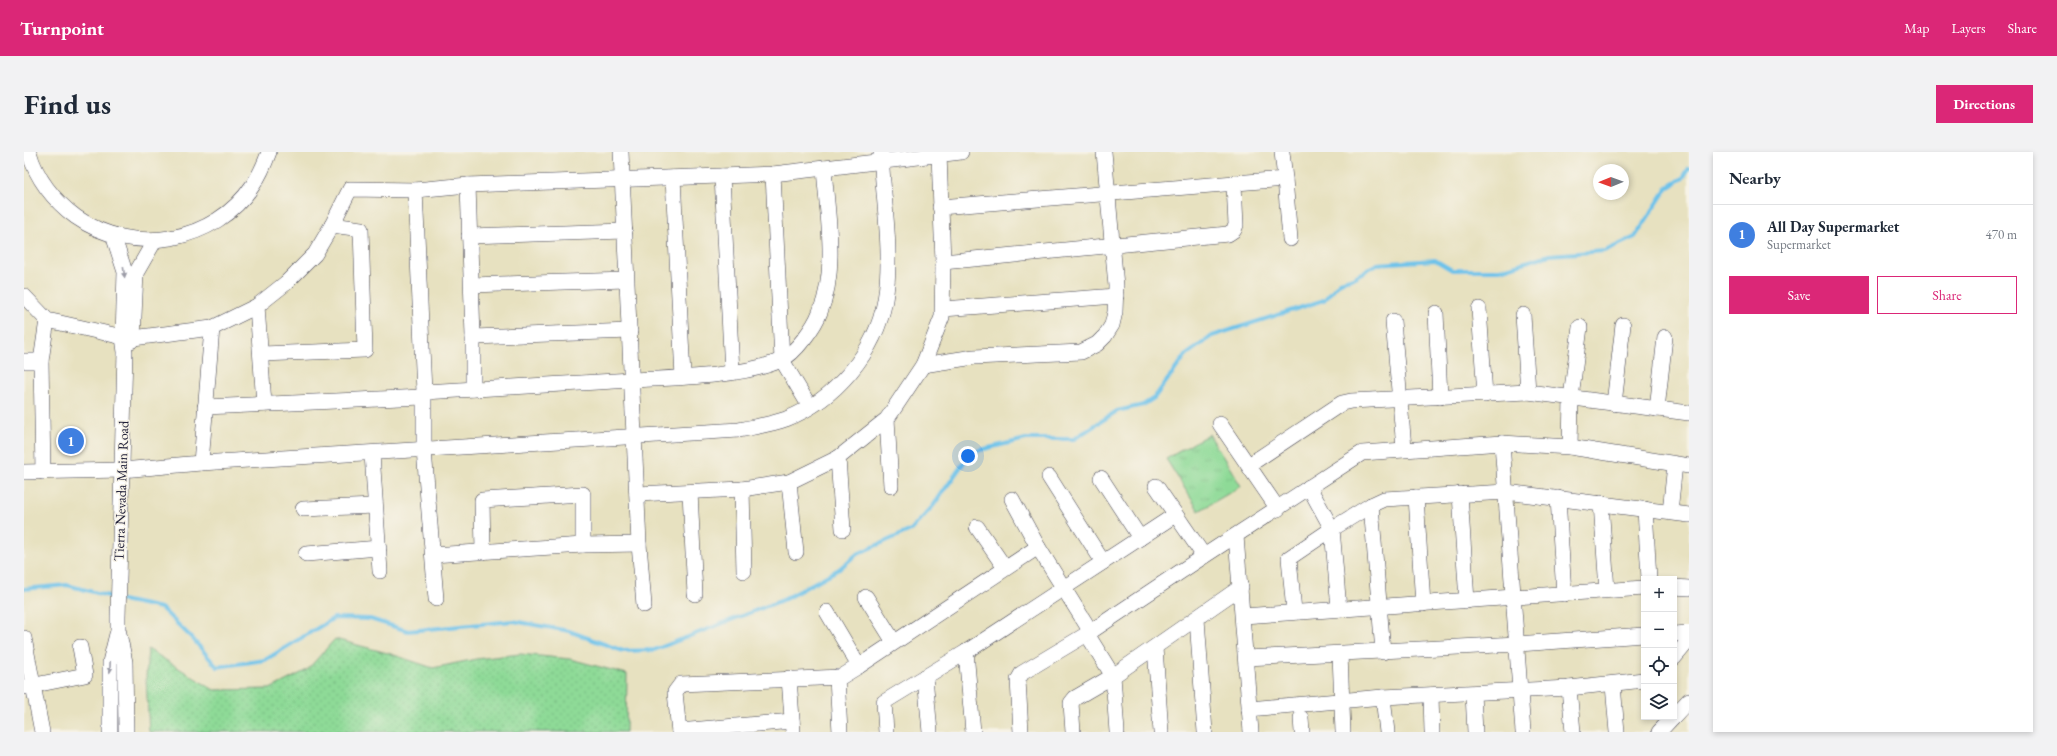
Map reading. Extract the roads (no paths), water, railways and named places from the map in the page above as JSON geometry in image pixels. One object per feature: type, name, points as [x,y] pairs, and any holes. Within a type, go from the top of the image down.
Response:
[{"type":"street","points":[[28,156],[45,186],[64,208],[87,224],[113,235],[134,240],[155,240],[193,233],[227,214],[253,185],[269,152]]},
{"type":"street","points":[[621,152],[639,544],[644,604]]},
{"type":"street","points":[[24,296],[47,320],[128,337],[212,328],[257,306],[286,283],[315,254],[332,225],[350,189],[415,190],[468,185],[622,181],[773,174],[824,168],[881,156],[961,152]]},
{"type":"street","points":[[923,365],[974,357],[1081,352],[1101,340],[1112,325],[1116,296],[1104,152]]},
{"type":"street","points":[[1282,152],[1290,239]]},
{"type":"street","points":[[637,494],[742,489],[789,482],[838,458],[887,419],[923,365],[936,335],[943,310],[943,262],[939,154]]},
{"type":"street","points":[[24,472],[122,470],[201,463],[372,454],[739,430],[786,419],[810,408],[828,395],[859,361],[871,341],[885,300],[887,248],[881,156]]},
{"type":"street","points":[[205,407],[423,394],[472,389],[683,377],[732,372],[759,367],[782,360],[795,348],[811,329],[820,313],[826,295],[830,262],[824,168]]},
{"type":"street","points":[[773,174],[782,360],[810,408]]},
{"type":"street","points":[[722,176],[732,372]]},
{"type":"street","points":[[673,178],[683,377]]},
{"type":"street","points":[[940,207],[1284,179]]},
{"type":"street","points":[[943,262],[1228,234],[1234,230],[1236,225],[1234,184]]},
{"type":"street","points":[[468,185],[472,285],[472,389]]},
{"type":"street","points":[[415,190],[424,450],[436,599]]},
{"type":"street","points":[[262,354],[365,350],[361,229],[332,225]]},
{"type":"street","points":[[469,236],[625,231]]},
{"type":"street","name":"Tierra Nevada Main Road","points":[[113,235],[125,272],[128,337]]},
{"type":"street","name":"Tierra Nevada Main Road","points":[[126,732],[125,662],[118,623],[118,583],[126,352],[136,273],[155,240]]},
{"type":"street","points":[[472,285],[626,280]]},
{"type":"street","points":[[943,310],[1116,296]]},
{"type":"street","points":[[257,306],[262,354],[264,404]]},
{"type":"street","points":[[1479,309],[1485,395]]},
{"type":"street","points":[[1436,313],[1440,397]]},
{"type":"street","points":[[1523,315],[1528,392]]},
{"type":"street","points":[[43,472],[41,361],[47,320]]},
{"type":"street","points":[[1393,321],[1404,448]]},
{"type":"street","points":[[1614,404],[1623,325]]},
{"type":"street","points":[[1570,447],[1571,398],[1580,327]]},
{"type":"street","points":[[201,463],[212,328]]},
{"type":"street","points":[[473,337],[630,331]]},
{"type":"street","points":[[1657,409],[1665,338]]},
{"type":"street","points":[[24,361],[41,361]]},
{"type":"street","points":[[1249,465],[1342,403],[1528,392],[1689,413]]},
{"type":"street","points":[[887,419],[891,486]]},
{"type":"street","points":[[1220,424],[1278,509]]},
{"type":"street","points":[[1502,443],[1523,732]]},
{"type":"street","points":[[1021,732],[1018,680],[1022,673],[1089,633],[1362,453],[1404,448],[1502,443],[1570,447],[1682,465],[1670,512]]},
{"type":"street","points":[[372,454],[380,571]]},
{"type":"street","points":[[838,458],[843,529]]},
{"type":"street","points":[[1049,477],[1102,562]]},
{"type":"street","points":[[1102,478],[1140,538]]},
{"type":"street","points":[[789,482],[796,552]]},
{"type":"street","points":[[1156,486],[1204,556]]},
{"type":"street","points":[[1309,488],[1332,529],[1339,609]]},
{"type":"street","points":[[742,489],[744,571]]},
{"type":"street","points":[[690,492],[695,594]]},
{"type":"street","points":[[1294,611],[1289,558],[1332,529],[1371,505],[1384,499],[1506,492],[1689,515]]},
{"type":"street","points":[[483,552],[482,500],[583,494],[583,545]]},
{"type":"street","points":[[1460,494],[1467,601]]},
{"type":"street","points":[[1416,497],[1423,604]]},
{"type":"street","points":[[1558,498],[1564,594]]},
{"type":"street","points":[[1012,499],[1038,547],[1064,587],[1113,676],[1117,732]]},
{"type":"street","points":[[1601,503],[1607,590]]},
{"type":"street","points":[[1371,505],[1383,652]]},
{"type":"street","points":[[303,508],[375,506]]},
{"type":"street","points":[[1645,509],[1649,576]]},
{"type":"street","points":[[886,732],[884,702],[966,652],[1175,515]]},
{"type":"street","points":[[977,527],[1005,568]]},
{"type":"street","points":[[1236,536],[1241,587],[1250,732]]},
{"type":"street","points":[[433,555],[583,545],[639,544]]},
{"type":"street","points":[[790,678],[793,726],[679,732],[675,692],[681,684],[790,678],[837,677],[846,675],[1038,547]]},
{"type":"street","points":[[306,554],[379,548]]},
{"type":"street","points":[[1073,732],[1071,703],[1075,698],[1113,676],[1156,648],[1241,587]]},
{"type":"street","points":[[1243,616],[1294,611],[1379,607],[1641,588]]},
{"type":"street","points":[[1677,588],[1689,588]]},
{"type":"street","points":[[866,597],[894,642]]},
{"type":"street","points":[[827,612],[859,666]]},
{"type":"street","points":[[1197,619],[1205,732]]},
{"type":"street","name":"Tierra Nevada Main Road","points":[[110,732],[110,662],[118,623]]},
{"type":"street","points":[[1677,634],[1689,633]]},
{"type":"street","points":[[1246,658],[1383,652],[1641,635]]},
{"type":"street","points":[[24,638],[29,686],[42,732]]},
{"type":"street","points":[[1677,654],[1689,640]]},
{"type":"street","points":[[29,686],[85,675],[80,647]]},
{"type":"street","points":[[1156,648],[1161,732]]},
{"type":"street","points":[[966,652],[973,732]]},
{"type":"street","points":[[1340,654],[1343,732]]},
{"type":"street","points":[[925,676],[930,732]]},
{"type":"street","points":[[837,677],[840,732]]},
{"type":"street","points":[[1249,709],[1383,697],[1473,694],[1569,688],[1641,680]]},
{"type":"street","points":[[1613,684],[1617,732]]},
{"type":"street","points":[[1569,688],[1573,732]]},
{"type":"street","points":[[1473,694],[1475,732]]},
{"type":"street","points":[[1431,695],[1432,732]]},
{"type":"street","points":[[1383,697],[1387,732]]},
{"type":"street","points":[[1677,712],[1689,700]]},
{"type":"street","points":[[1658,720],[1659,732]]},
{"type":"street","points":[[1659,732],[1670,720]]},
{"type":"waterway","points":[[122,600],[161,608],[192,638],[217,667],[265,660],[334,618],[370,619],[408,631],[513,621],[569,631],[623,651],[654,650],[785,599],[839,569],[857,554],[911,530],[933,506],[969,455],[980,450],[1026,439],[1074,439],[1117,411],[1143,405],[1154,398],[1186,355],[1212,336],[1324,300],[1340,282],[1353,278],[1377,264],[1435,260],[1452,270],[1500,270],[1549,255],[1605,251],[1635,237],[1667,188],[1683,178],[1689,168]]},
{"type":"waterway","points":[[24,589],[67,585],[116,598]]},
{"type":"place","name":"All Day Supermarket","points":[[71,441]]}]
